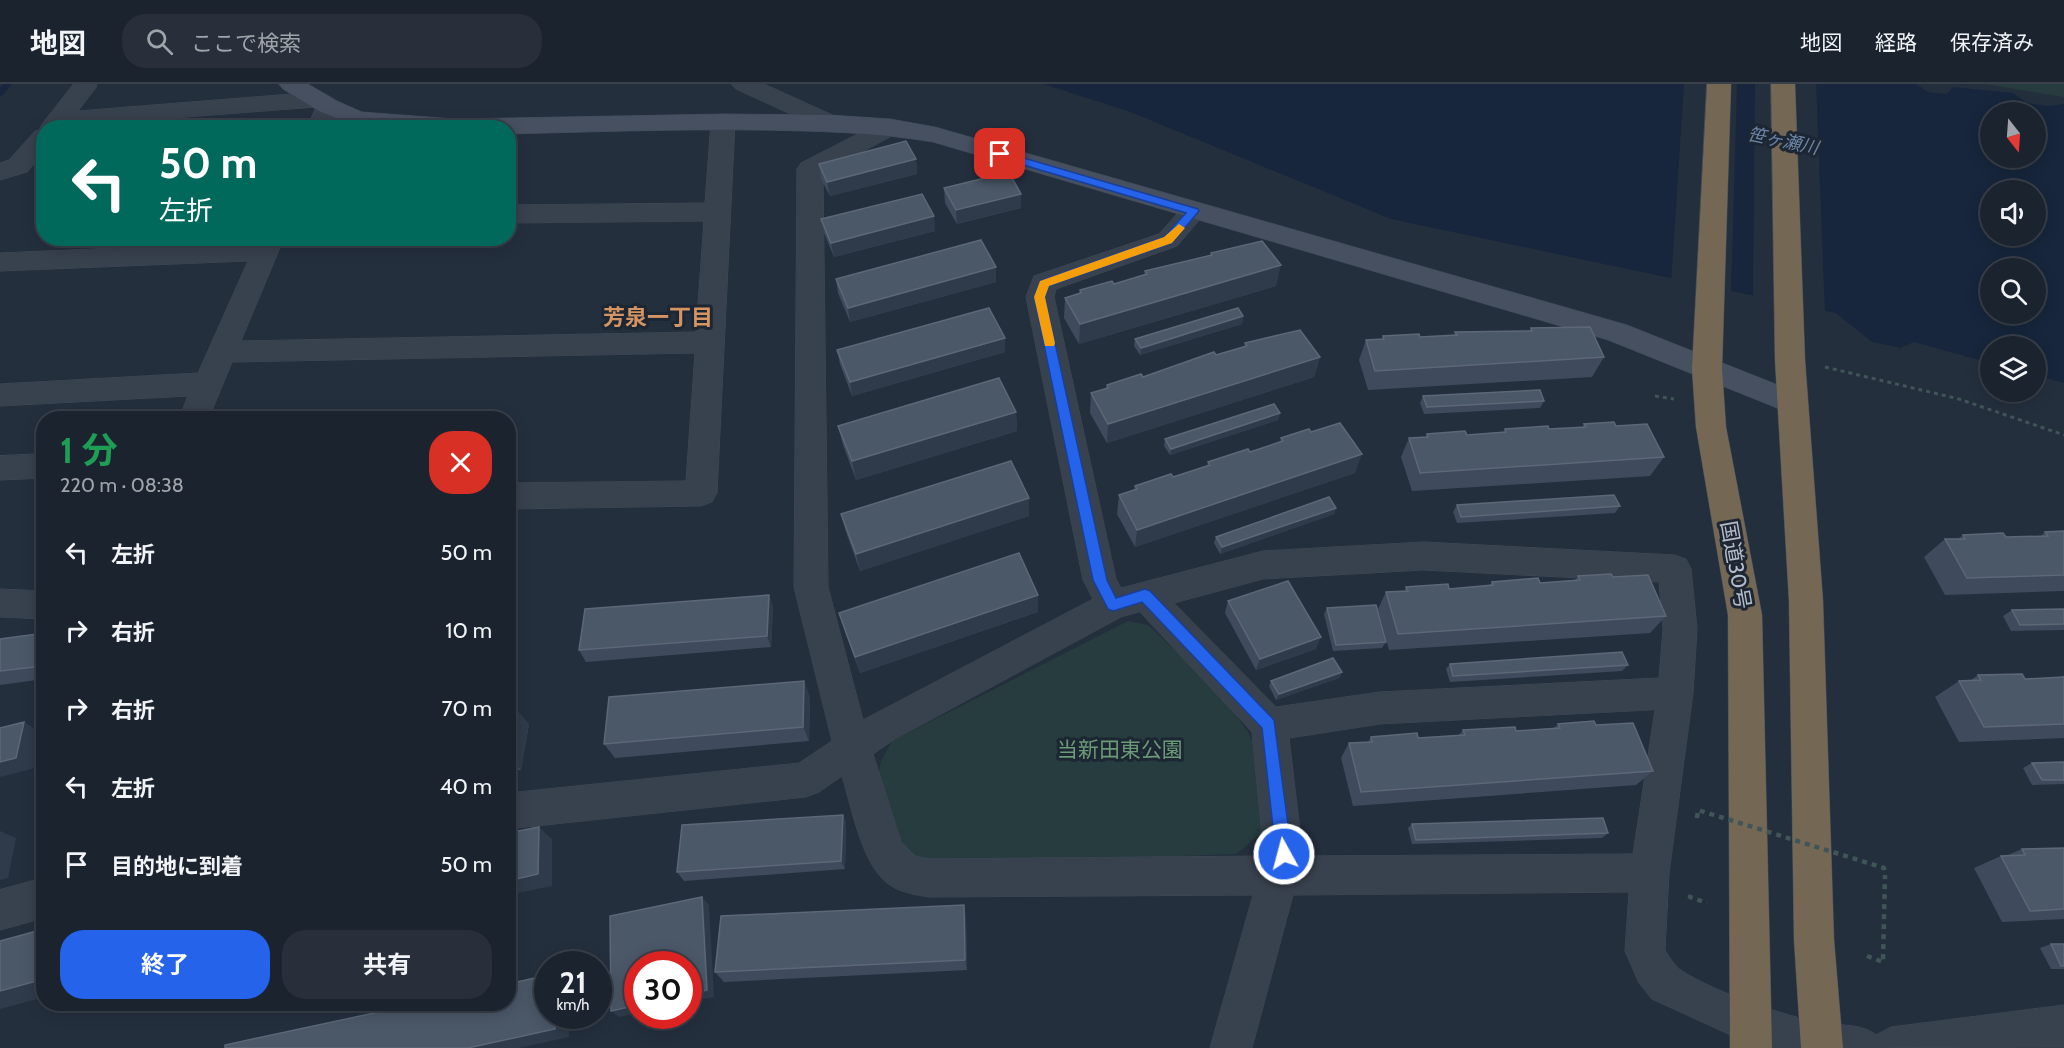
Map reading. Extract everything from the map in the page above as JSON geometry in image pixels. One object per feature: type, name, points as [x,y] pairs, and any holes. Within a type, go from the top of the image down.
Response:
[{"type":"highway","name":"国道30号","points":[[1719,84],[1707,369],[1711,427],[1745,615],[1748,693],[1751,1035]]},
{"type":"highway","points":[[1783,84],[1792,403],[1806,601],[1814,940],[1834,1047]]},
{"type":"street","points":[[291,84],[321,111]]},
{"type":"street","points":[[744,84],[830,123]]},
{"type":"street","points":[[58,120],[86,86]]},
{"type":"street","points":[[178,120],[321,111],[370,120]]},
{"type":"street","points":[[516,126],[723,122],[830,123],[890,127],[935,135],[1617,332],[1792,403]]},
{"type":"street","points":[[516,496],[701,493],[723,122]]},
{"type":"street","points":[[890,127],[810,169],[811,587],[852,747],[885,853],[905,873],[929,878],[1650,873]]},
{"type":"street","points":[[0,172],[18,166],[36,145]]},
{"type":"street","points":[[1194,211],[1168,240],[1044,283],[1040,297],[1100,580],[1129,600],[1269,725],[1284,854],[1231,1048]]},
{"type":"street","points":[[516,214],[718,212]]},
{"type":"street","points":[[0,262],[253,246]]},
{"type":"street","points":[[197,411],[269,246]]},
{"type":"street","points":[[223,352],[710,342]]},
{"type":"street","points":[[0,395],[209,384]]},
{"type":"street","points":[[0,468],[36,466]]},
{"type":"street","points":[[516,810],[806,780],[882,727],[1129,600],[1263,566],[1424,556],[1674,569],[1680,629],[1675,693],[1650,873],[1645,951],[1653,969],[1666,985],[1751,1035],[1834,1047]]},
{"type":"street","points":[[0,603],[36,605]]},
{"type":"street","points":[[1269,725],[1380,708],[1675,693]]},
{"type":"street","points":[[0,910],[36,900]]},
{"type":"street","points":[[1891,1048],[2064,1026]]},
{"type":"path","points":[[1821,366],[1959,399],[2064,435]]},
{"type":"path","points":[[1697,818],[1698,810],[1884,868],[1883,962],[1867,956]]},
{"type":"path","points":[[1691,887],[1690,897],[1707,903]]},
{"type":"green space","points":[[1985,84],[2064,84],[2064,97]]},
{"type":"green space","name":"当新田東公園","points":[[1128,621],[1148,625],[1212,684],[1248,732],[1264,768],[1263,832],[1236,854],[919,866],[896,843],[878,775],[881,761],[892,741]]},
{"type":"water","name":"笹ヶ瀬川","points":[[1043,84],[1916,84],[1928,92],[1947,94],[1953,87],[2013,93],[2026,102],[1980,102],[1980,168],[2046,168],[2046,106],[2064,104],[2064,383],[2046,378],[2046,336],[1980,336],[1980,360],[1914,342],[1900,348],[1872,342],[1836,313],[1391,219],[1128,111]]},
{"type":"pier","points":[[1684,84],[1737,84],[1731,295],[1671,283]]},
{"type":"pier","points":[[1755,84],[1816,84],[1825,314],[1753,299]]},
{"type":"building","points":[[906,141],[916,159],[827,182],[819,164]]},
{"type":"building","points":[[1009,172],[1021,194],[956,210],[944,188]]},
{"type":"building","points":[[922,194],[934,216],[831,243],[821,219]]},
{"type":"building","points":[[981,240],[996,267],[848,308],[836,279]]},
{"type":"building","points":[[1262,241],[1281,265],[1080,324],[1065,298],[1081,293],[1080,290],[1112,281],[1114,284],[1147,274],[1145,271]]},
{"type":"building","points":[[989,308],[1005,338],[850,382],[837,350]]},
{"type":"building","points":[[1238,308],[1243,316],[1141,348],[1135,339]]},
{"type":"building","points":[[1590,327],[1604,357],[1375,371],[1366,340],[1384,339],[1383,336],[1419,334],[1420,337],[1457,335],[1455,332],[1532,331],[1531,328]]},
{"type":"building","points":[[1300,330],[1320,357],[1108,424],[1091,393],[1141,374],[1143,377],[1214,352],[1216,355],[1247,346],[1245,343]]},
{"type":"building","points":[[999,378],[1016,412],[852,461],[838,426]]},
{"type":"building","points":[[1540,390],[1544,401],[1427,407],[1423,396]]},
{"type":"building","points":[[1274,404],[1280,413],[1171,449],[1165,439]]},
{"type":"building","points":[[1614,422],[1616,426],[1647,424],[1664,457],[1420,473],[1409,438],[1465,431],[1467,435],[1548,426],[1549,429],[1586,427],[1584,424]]},
{"type":"building","points":[[1340,423],[1362,454],[1137,530],[1119,495],[1137,489],[1135,486],[1171,474],[1173,477],[1210,465],[1208,462],[1283,441],[1281,438],[1309,429],[1311,432]]},
{"type":"building","points":[[1011,461],[1029,498],[856,554],[841,514]]},
{"type":"building","points":[[1614,495],[1620,506],[1461,517],[1457,505]]},
{"type":"building","points":[[1329,497],[1336,508],[1222,547],[1216,537]]},
{"type":"building","points":[[2064,531],[2064,575],[1967,578],[1945,539],[1965,539],[1963,535],[2003,533],[2006,537],[2048,536],[2045,532]]},
{"type":"building","points":[[1019,553],[1038,595],[855,657],[839,613]]},
{"type":"building","points":[[1611,574],[1613,577],[1648,575],[1666,616],[1398,634],[1386,592],[1408,591],[1406,587],[1448,584],[1449,589],[1538,578],[1540,583],[1580,580],[1578,576]]},
{"type":"building","points":[[1288,581],[1321,637],[1260,659],[1228,601]]},
{"type":"building","points":[[769,595],[767,636],[579,650],[585,609]]},
{"type":"building","points":[[1376,605],[1386,642],[1336,645],[1327,608]]},
{"type":"building","points":[[2064,609],[2064,624],[2020,625],[2012,610]]},
{"type":"building","points":[[36,634],[34,667],[0,671],[0,639]]},
{"type":"building","points":[[1622,652],[1628,665],[1453,676],[1450,664]]},
{"type":"building","points":[[1333,658],[1342,672],[1279,694],[1271,681]]},
{"type":"building","points":[[2022,674],[2025,679],[2064,677],[2064,724],[1984,727],[1959,681],[1981,680],[1978,675]]},
{"type":"building","points":[[804,681],[803,727],[604,744],[609,697]]},
{"type":"building","points":[[1594,721],[1596,725],[1633,723],[1653,771],[1361,792],[1349,743],[1372,742],[1371,737],[1417,733],[1418,738],[1465,735],[1463,730],[1515,727],[1516,731],[1560,728],[1558,724]]},
{"type":"building","points":[[24,722],[16,758],[0,762],[0,728]]},
{"type":"building","points":[[2064,762],[2064,780],[2042,780],[2032,763]]},
{"type":"building","points":[[843,815],[841,861],[677,872],[682,825]]},
{"type":"building","points":[[1603,818],[1608,833],[1416,840],[1412,824]]},
{"type":"building","points":[[539,827],[538,874],[516,879],[516,831]]},
{"type":"building","points":[[2064,848],[2064,909],[2030,911],[2001,856],[2025,855],[2022,849]]},
{"type":"building","points":[[702,897],[707,990],[702,991],[702,951],[624,951],[624,1008],[612,1011],[610,916]]},
{"type":"building","points":[[964,905],[965,960],[715,972],[721,916]]},
{"type":"building","points":[[36,931],[36,981],[0,991],[0,941]]},
{"type":"building","points":[[2051,944],[2064,944],[2064,966],[2061,966]]},
{"type":"building","points":[[534,978],[534,1029],[555,1029],[468,1048],[225,1048],[225,1045],[383,1011],[516,1011],[516,982]]},
{"type":"waterway","points":[[0,93],[8,84]]},
{"type":"slow traffic","points":[[1050,343],[1040,297],[1044,283],[1168,240],[1179,228]]},
{"type":"district","name":"芳泉一丁目","points":[[658,317]]},
{"type":"route","points":[[1000,154],[1194,211],[1168,240],[1044,283],[1040,297],[1100,580],[1113,605],[1145,595],[1269,725],[1284,854]]}]
